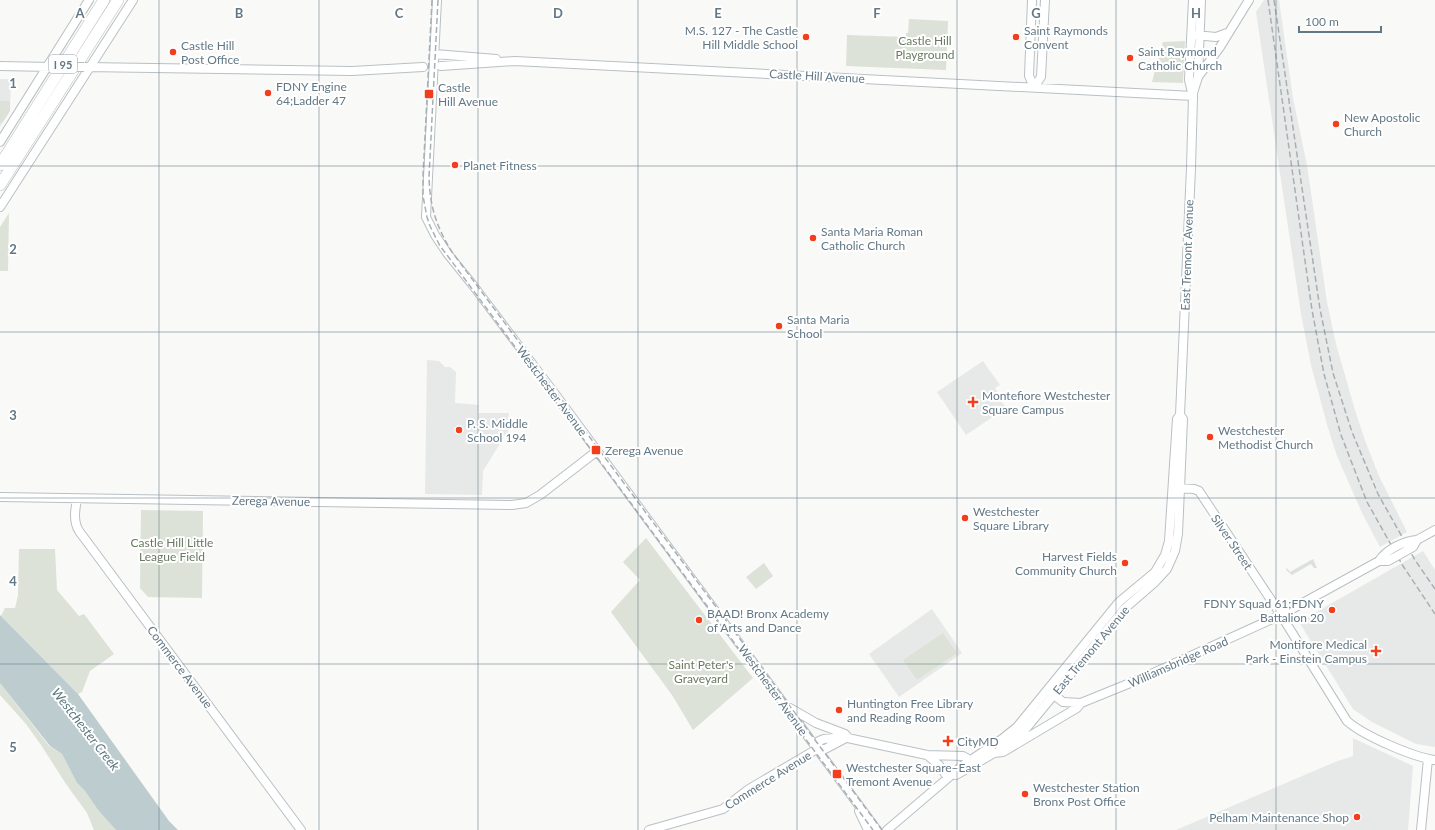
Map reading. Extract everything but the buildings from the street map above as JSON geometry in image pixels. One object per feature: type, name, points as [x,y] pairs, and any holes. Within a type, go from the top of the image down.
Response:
[{"type":"highway","name":"I 95","points":[[0,164],[104,0]]},
{"type":"highway","name":"I 95","points":[[0,185],[118,1]]},
{"type":"main road","points":[[0,142],[89,0]]},
{"type":"main road","points":[[0,207],[87,67],[133,0]]},
{"type":"main road","name":"Westchester Avenue","points":[[437,0],[426,217],[435,235],[597,451],[877,830]]},
{"type":"main road","points":[[1032,0],[1029,76],[1034,87]]},
{"type":"main road","points":[[1034,87],[1041,77],[1045,0]]},
{"type":"main road","name":"East Tremont Avenue","points":[[973,762],[999,752],[1001,748],[1022,733],[1119,602],[1151,575],[1161,563],[1165,555],[1169,541],[1176,488],[1177,419],[1180,415],[1193,96],[1198,77],[1193,0]]},
{"type":"main road","name":"East Tremont Avenue","points":[[1193,96],[1189,80],[1202,0]]},
{"type":"main road","points":[[1198,77],[1220,47],[1227,33],[1249,0]]},
{"type":"main road","points":[[1196,35],[1216,37],[1227,33]]},
{"type":"main road","points":[[435,54],[476,56],[515,61]]},
{"type":"main road","name":"Castle Hill Avenue","points":[[441,66],[515,61],[1193,96]]},
{"type":"main road","points":[[0,66],[352,71],[423,67]]},
{"type":"main road","name":"Zerega Avenue","points":[[0,497],[512,506],[526,503],[535,498],[597,451]]},
{"type":"main road","name":"Silver Street","points":[[1176,488],[1194,489],[1199,491],[1281,615],[1347,721],[1359,730],[1413,755],[1431,759]]},
{"type":"main road","name":"Commerce Avenue","points":[[77,498],[75,517],[76,525],[79,531],[301,830]]},
{"type":"main road","name":"Williamsbridge Road","points":[[999,752],[1004,752],[1052,724],[1081,704],[1281,615],[1379,562],[1388,561],[1413,548],[1417,540],[1435,530]]},
{"type":"main road","points":[[1051,692],[1063,702],[1081,704]]},
{"type":"main road","name":"East Tremont Avenue","points":[[973,762],[1008,734],[1051,692]]},
{"type":"main road","points":[[785,705],[816,723],[845,734],[849,738]]},
{"type":"main road","points":[[849,738],[841,740],[825,749],[817,749],[819,741],[843,737],[849,738],[927,755],[963,756],[973,762],[948,778],[887,830]]},
{"type":"main road","points":[[828,764],[829,747]]},
{"type":"main road","name":"Commerce Avenue","points":[[650,830],[723,809],[749,789],[817,749]]},
{"type":"main road","points":[[927,755],[939,765],[948,778]]},
{"type":"main road","points":[[1421,830],[1431,759]]},
{"type":"main road","name":"Westchester Avenue","points":[[852,796],[868,830]]},
{"type":"shaded area","points":[[1264,0],[1279,0],[1293,98],[1307,165],[1327,302],[1336,344],[1366,443],[1379,476],[1407,532],[1380,547],[1362,513],[1337,456],[1311,365],[1301,314],[1256,12]]},
{"type":"shaded area","points":[[0,79],[11,79],[10,111],[0,127]]},
{"type":"shaded area","points":[[427,360],[439,361],[445,367],[450,367],[456,372],[455,403],[479,405],[478,413],[509,413],[508,419],[512,424],[483,471],[482,495],[425,494]]},
{"type":"shaded area","name":"Montefiore Westchester Square Campus","points":[[983,361],[1000,385],[995,388],[999,395],[998,396],[1006,408],[966,435],[937,392]]},
{"type":"shaded area","name":"Montifore Medical Park - Einstein Campus","points":[[1423,551],[1435,570],[1435,747],[1416,744],[1372,722],[1353,709],[1299,622]]},
{"type":"shaded area","points":[[932,609],[962,653],[899,697],[869,654]]},
{"type":"shaded area","points":[[1353,738],[1413,766],[1408,830],[1176,830],[1335,762],[1353,756]]},
{"type":"green space","name":"Castle Hill Playground","points":[[909,19],[948,21],[946,70],[846,66],[847,35],[906,37],[906,33],[908,33]]},
{"type":"green space","points":[[1185,41],[1183,83],[1152,82],[1155,70],[1160,69],[1161,61],[1158,60],[1163,42]]},
{"type":"green space","points":[[0,101],[10,101],[10,111],[2,123],[0,122]]},
{"type":"green space","points":[[9,213],[8,271],[0,271],[0,227]]},
{"type":"green space","name":"Castle Hill Little League Field","points":[[141,510],[203,511],[202,598],[148,597],[140,588]]},
{"type":"green space","name":"Saint Peter's Graveyard","points":[[646,538],[753,678],[693,730],[672,695],[611,612],[640,580],[623,562]]},
{"type":"green space","points":[[19,549],[55,549],[57,590],[79,616],[84,614],[114,654],[90,671],[82,692],[78,694],[1,616],[5,608],[15,608],[18,595]]},
{"type":"green space","points":[[1313,559],[1317,568],[1314,568],[1311,564],[1292,575],[1286,570],[1287,568],[1290,572]]},
{"type":"green space","points":[[764,563],[773,576],[756,589],[746,577]]},
{"type":"green space","points":[[943,633],[957,653],[917,680],[903,660]]},
{"type":"green space","points":[[0,683],[49,746],[62,754],[77,783],[116,830],[94,830],[87,813],[41,745],[26,724],[0,695]]},
{"type":"water","name":"Westchester Creek","points":[[0,615],[78,694],[169,821],[178,830],[116,830],[98,810],[85,791],[77,783],[62,754],[50,746],[0,683]]},
{"type":"railway","points":[[432,0],[423,196],[430,226],[440,246],[873,830]]},
{"type":"railway","points":[[438,0],[429,177],[432,207],[446,243],[882,830]]},
{"type":"railway","points":[[1268,0],[1312,310],[1324,374],[1341,435],[1367,502],[1403,566],[1435,614]]},
{"type":"railway","points":[[1274,0],[1320,309],[1333,373],[1352,432],[1378,494],[1415,560],[1435,589]]},
{"type":"place","name":"M.S. 127 - The Castle Hill Middle School","points":[[806,37]]},
{"type":"place","name":"Saint Raymonds Convent","points":[[1016,37]]},
{"type":"place","name":"Castle Hill Post Office","points":[[173,52]]},
{"type":"place","name":"Saint Raymond Catholic Church","points":[[1130,58]]},
{"type":"place","name":"FDNY Engine 64;Ladder 47","points":[[268,93]]},
{"type":"place","name":"Castle Hill Avenue","points":[[429,94]]},
{"type":"place","name":"New Apostolic Church","points":[[1336,124]]},
{"type":"place","name":"Planet Fitness","points":[[455,165]]},
{"type":"place","name":"Santa Maria Roman Catholic Church","points":[[813,238]]},
{"type":"place","name":"Santa Maria School","points":[[779,326]]},
{"type":"place","name":"Montefiore Westchester Square Campus","points":[[973,402]]},
{"type":"place","name":"P. S. Middle School 194","points":[[459,430]]},
{"type":"place","name":"Westchester Methodist Church","points":[[1210,437]]},
{"type":"place","name":"Zerega Avenue","points":[[596,450]]},
{"type":"place","name":"Westchester Square Library","points":[[965,518]]},
{"type":"place","name":"Harvest Fields Community Church","points":[[1125,563]]},
{"type":"place","name":"FDNY Squad 61;FDNY Battalion 20","points":[[1332,610]]},
{"type":"place","name":"BAAD! Bronx Academy of Arts and Dance","points":[[699,620]]},
{"type":"place","name":"Montifore Medical Park - Einstein Campus","points":[[1376,651]]},
{"type":"place","name":"Huntington Free Library and Reading Room","points":[[839,710]]},
{"type":"place","name":"CityMD","points":[[948,741]]},
{"type":"place","name":"Westchester Square–East Tremont Avenue","points":[[837,774]]},
{"type":"place","name":"Westchester Station Bronx Post Office","points":[[1025,794]]},
{"type":"place","name":"Pelham Maintenance Shop","points":[[1357,817]]}]
